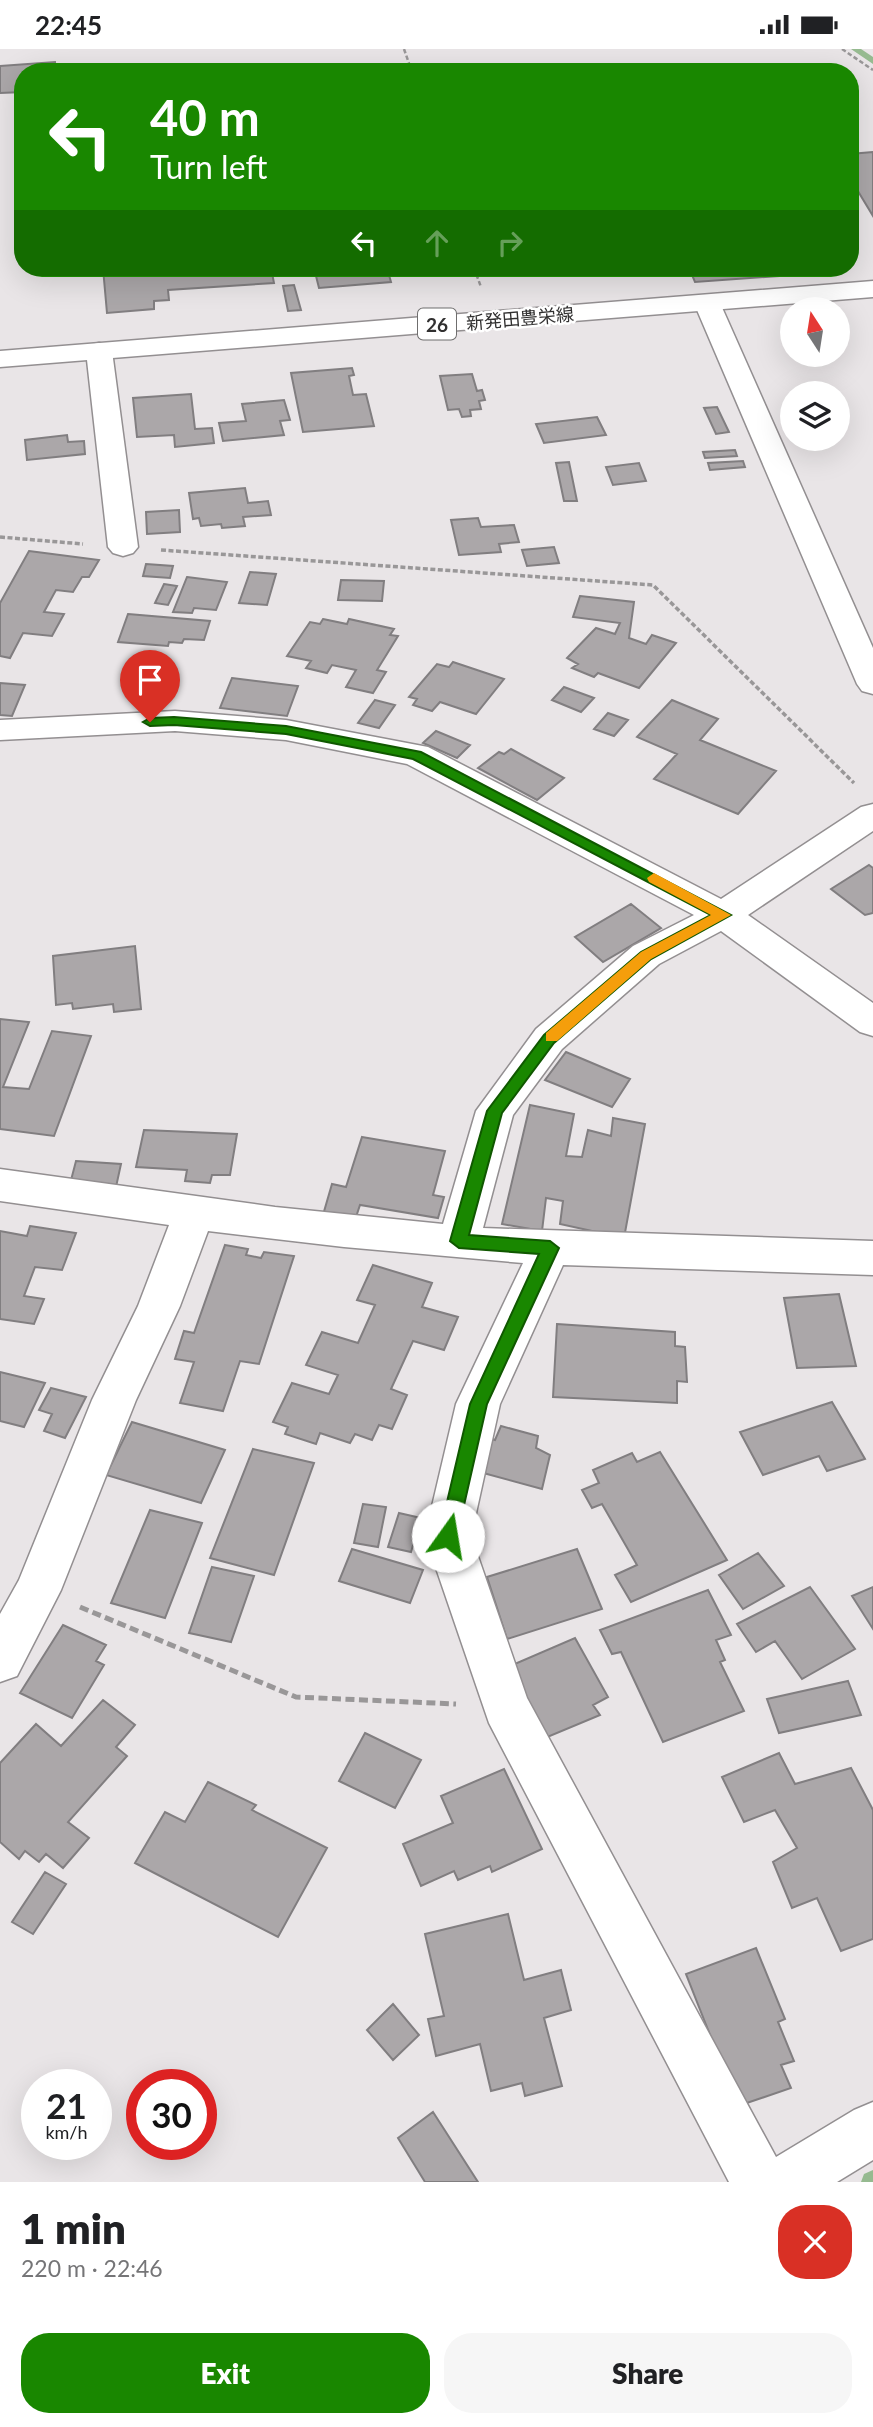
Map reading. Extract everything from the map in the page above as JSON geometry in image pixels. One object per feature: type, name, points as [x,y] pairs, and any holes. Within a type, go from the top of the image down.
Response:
[{"type":"street","name":"新発田豊栄線","points":[[0,359],[873,289]]},
{"type":"street","points":[[707,303],[873,684]]},
{"type":"street","points":[[99,351],[124,547]]},
{"type":"street","points":[[0,730],[174,721],[286,730],[416,755],[723,915],[873,1022]]},
{"type":"street","points":[[459,1241],[495,1111],[549,1039],[646,955],[723,915],[868,804]]},
{"type":"street","points":[[0,1185],[194,1213],[459,1241],[550,1248],[873,1258]]},
{"type":"street","points":[[0,1660],[38,1590],[114,1400],[159,1306],[194,1213]]},
{"type":"street","points":[[550,1248],[478,1404],[448,1536],[506,1707],[759,2182]]},
{"type":"street","points":[[786,2182],[873,2129]]},
{"type":"path","points":[[842,49],[873,70]]},
{"type":"path","points":[[0,537],[653,585],[868,804]]},
{"type":"path","points":[[38,1590],[296,1697],[506,1707]]},
{"type":"building","points":[[14,65],[14,92],[0,93],[0,66]]},
{"type":"building","points":[[873,152],[873,216],[859,193],[859,153]]},
{"type":"building","points":[[104,277],[273,277],[274,283],[168,290],[169,300],[154,301],[154,309],[107,313]]},
{"type":"building","points":[[316,277],[390,277],[391,282],[319,288]]},
{"type":"building","points":[[693,277],[764,277],[695,282]]},
{"type":"building","points":[[294,285],[301,310],[288,311],[283,286]]},
{"type":"building","points":[[352,368],[354,375],[349,376],[353,395],[366,394],[374,426],[303,432],[291,373]]},
{"type":"building","points":[[472,374],[477,391],[482,390],[485,400],[479,401],[481,409],[470,410],[471,416],[462,417],[459,409],[448,410],[440,376]]},
{"type":"building","points":[[191,394],[195,429],[212,428],[214,443],[175,447],[174,435],[137,437],[133,398]]},
{"type":"building","points":[[284,400],[290,420],[280,421],[284,435],[223,441],[219,423],[246,421],[242,404]]},
{"type":"building","points":[[717,407],[729,432],[716,434],[704,408]]},
{"type":"building","points":[[597,417],[606,435],[544,443],[536,424]]},
{"type":"building","points":[[67,435],[68,442],[84,441],[85,454],[27,460],[25,440]]},
{"type":"building","points":[[735,450],[737,456],[705,458],[703,452]]},
{"type":"building","points":[[743,461],[745,467],[710,470],[708,463]]},
{"type":"building","points":[[569,462],[577,501],[564,501],[556,463]]},
{"type":"building","points":[[639,463],[646,481],[613,485],[606,467]]},
{"type":"building","points":[[245,488],[248,503],[268,501],[271,515],[243,517],[245,526],[222,528],[221,524],[201,526],[199,518],[193,519],[189,493]]},
{"type":"building","points":[[179,510],[180,532],[147,534],[146,512]]},
{"type":"building","points":[[478,518],[481,527],[514,525],[519,542],[499,544],[501,552],[459,555],[451,520]]},
{"type":"building","points":[[554,547],[559,563],[527,566],[522,550]]},
{"type":"building","points":[[29,551],[99,560],[89,577],[82,577],[73,592],[56,590],[44,612],[64,614],[52,636],[23,633],[10,658],[0,656],[0,603]]},
{"type":"building","points":[[146,564],[173,566],[170,578],[143,576]]},
{"type":"building","points":[[250,572],[276,574],[267,605],[239,603]]},
{"type":"building","points":[[187,577],[227,582],[216,610],[194,608],[192,613],[173,612]]},
{"type":"building","points":[[341,580],[384,581],[382,601],[338,600]]},
{"type":"building","points":[[164,584],[177,586],[168,605],[155,603]]},
{"type":"building","points":[[580,596],[634,602],[629,638],[646,644],[652,635],[676,643],[639,688],[598,673],[594,677],[572,668],[578,664],[567,658],[596,628],[615,634],[620,623],[573,617]]},
{"type":"building","points":[[128,614],[210,621],[204,640],[184,639],[182,643],[169,642],[168,646],[118,642]]},
{"type":"building","points":[[323,619],[347,624],[349,619],[394,629],[390,635],[398,636],[377,670],[386,672],[373,693],[346,687],[356,670],[332,665],[327,673],[306,668],[311,661],[287,656],[310,622],[320,624]]},
{"type":"building","points":[[453,662],[504,679],[476,714],[440,702],[432,711],[413,705],[417,699],[409,697],[437,664],[449,667]]},
{"type":"building","points":[[232,678],[298,686],[287,716],[220,708]]},
{"type":"building","points":[[0,683],[25,685],[12,716],[0,715]]},
{"type":"building","points":[[564,687],[594,698],[581,712],[552,700]]},
{"type":"building","points":[[375,700],[395,705],[379,728],[358,723]]},
{"type":"building","points":[[672,700],[718,719],[700,740],[776,771],[738,814],[654,779],[677,754],[637,737]]},
{"type":"building","points":[[608,713],[628,720],[614,736],[594,729]]},
{"type":"building","points":[[436,731],[470,745],[457,758],[423,743]]},
{"type":"building","points":[[511,749],[564,778],[537,800],[478,768],[499,752],[504,754]]},
{"type":"building","points":[[869,865],[873,868],[873,913],[865,915],[831,889]]},
{"type":"building","points":[[631,904],[661,928],[603,962],[575,937]]},
{"type":"building","points":[[135,946],[141,1009],[114,1012],[113,1004],[73,1009],[72,1003],[56,1005],[53,956]]},
{"type":"building","points":[[0,1019],[29,1022],[3,1087],[29,1089],[52,1031],[91,1036],[54,1136],[0,1129]]},
{"type":"building","points":[[566,1052],[630,1079],[612,1107],[545,1080]]},
{"type":"building","points":[[530,1105],[574,1114],[566,1156],[582,1157],[588,1130],[611,1136],[613,1118],[645,1124],[624,1238],[560,1224],[563,1201],[546,1198],[542,1231],[502,1224]]},
{"type":"building","points":[[144,1130],[237,1134],[230,1175],[212,1175],[210,1183],[185,1181],[187,1170],[136,1167]]},
{"type":"building","points":[[362,1137],[445,1151],[433,1195],[444,1197],[438,1218],[360,1205],[355,1220],[323,1215],[332,1184],[346,1187]]},
{"type":"building","points":[[76,1161],[121,1164],[116,1187],[70,1184]]},
{"type":"building","points":[[30,1226],[76,1233],[62,1270],[35,1267],[24,1296],[44,1299],[34,1324],[0,1319],[0,1231],[27,1236]]},
{"type":"building","points":[[225,1245],[248,1249],[246,1255],[261,1258],[264,1252],[294,1256],[259,1364],[240,1361],[223,1411],[180,1403],[194,1362],[175,1359],[184,1331],[194,1333]]},
{"type":"building","points":[[373,1265],[432,1283],[422,1307],[458,1317],[444,1350],[413,1341],[391,1389],[407,1395],[392,1429],[379,1425],[372,1440],[355,1434],[350,1443],[320,1433],[316,1444],[285,1434],[288,1427],[273,1422],[292,1383],[329,1394],[338,1375],[306,1365],[322,1332],[358,1343],[375,1305],[357,1300]]},
{"type":"building","points":[[839,1294],[856,1366],[797,1368],[784,1298]]},
{"type":"building","points":[[557,1324],[675,1332],[675,1346],[685,1347],[687,1382],[677,1381],[677,1403],[553,1397]]},
{"type":"building","points":[[0,1372],[45,1383],[24,1427],[0,1421]]},
{"type":"building","points":[[51,1388],[86,1397],[65,1438],[44,1431],[52,1414],[39,1410]]},
{"type":"building","points":[[832,1402],[865,1459],[827,1471],[819,1456],[763,1475],[740,1432]]},
{"type":"building","points":[[132,1422],[225,1450],[201,1503],[106,1475]]},
{"type":"building","points":[[501,1426],[538,1436],[536,1448],[550,1455],[542,1489],[476,1471],[487,1438],[495,1440]]},
{"type":"building","points":[[253,1449],[314,1463],[274,1575],[210,1558]]},
{"type":"building","points":[[660,1452],[727,1560],[631,1602],[615,1575],[637,1565],[602,1504],[592,1508],[582,1490],[599,1483],[593,1470],[632,1453],[637,1462]]},
{"type":"building","points":[[363,1504],[386,1507],[378,1547],[354,1543]]},
{"type":"building","points":[[150,1510],[202,1523],[165,1618],[111,1603]]},
{"type":"building","points":[[399,1513],[421,1518],[411,1552],[388,1547]]},
{"type":"building","points":[[352,1549],[423,1570],[410,1603],[339,1581]]},
{"type":"building","points":[[577,1549],[602,1609],[507,1639],[487,1577]]},
{"type":"building","points":[[758,1553],[784,1586],[743,1609],[719,1575]]},
{"type":"building","points":[[212,1567],[254,1576],[231,1642],[189,1633]]},
{"type":"building","points":[[810,1587],[855,1649],[802,1679],[775,1641],[756,1652],[737,1624]]},
{"type":"building","points":[[873,1587],[873,1629],[852,1596]]},
{"type":"building","points":[[708,1590],[731,1635],[716,1640],[725,1660],[720,1662],[744,1711],[663,1742],[621,1652],[612,1654],[600,1630]]},
{"type":"building","points":[[63,1625],[106,1645],[96,1661],[104,1665],[72,1718],[20,1693]]},
{"type":"building","points":[[575,1638],[608,1697],[593,1705],[600,1715],[545,1738],[510,1666]]},
{"type":"building","points":[[848,1681],[861,1715],[779,1733],[767,1699]]},
{"type":"building","points":[[103,1700],[135,1725],[116,1747],[127,1756],[68,1822],[89,1838],[63,1868],[46,1854],[39,1862],[25,1851],[19,1859],[0,1842],[0,1763],[36,1724],[61,1746]]},
{"type":"building","points":[[365,1733],[421,1760],[395,1808],[339,1781]]},
{"type":"building","points":[[779,1753],[795,1784],[851,1768],[873,1810],[873,1939],[841,1951],[817,1898],[792,1908],[773,1862],[797,1848],[775,1810],[744,1822],[722,1777]]},
{"type":"building","points":[[504,1769],[542,1849],[492,1872],[490,1866],[458,1880],[454,1871],[421,1886],[403,1844],[453,1823],[441,1796]]},
{"type":"building","points":[[208,1782],[256,1805],[252,1810],[327,1848],[278,1937],[135,1863],[165,1812],[185,1822]]},
{"type":"building","points":[[45,1872],[66,1884],[33,1934],[12,1922]]},
{"type":"building","points":[[508,1914],[524,1980],[561,1970],[571,2010],[544,2018],[562,2086],[525,2096],[522,2083],[491,2091],[480,2044],[436,2056],[428,2019],[444,2016],[425,1934]]},
{"type":"building","points":[[756,1948],[785,2019],[778,2022],[794,2061],[781,2065],[791,2088],[738,2106],[686,1974]]},
{"type":"building","points":[[393,2004],[419,2035],[393,2060],[367,2030]]},
{"type":"building","points":[[433,2112],[478,2182],[425,2182],[398,2138]]},
{"type":"waterway","points":[[855,49],[873,61]]},
{"type":"slow traffic","points":[[551,1037],[646,955],[723,915],[654,878]]},
{"type":"route","points":[[150,722],[174,721],[286,730],[416,755],[546,820],[723,915],[646,955],[549,1039],[495,1111],[459,1241],[550,1248],[478,1404],[448,1536]]}]
